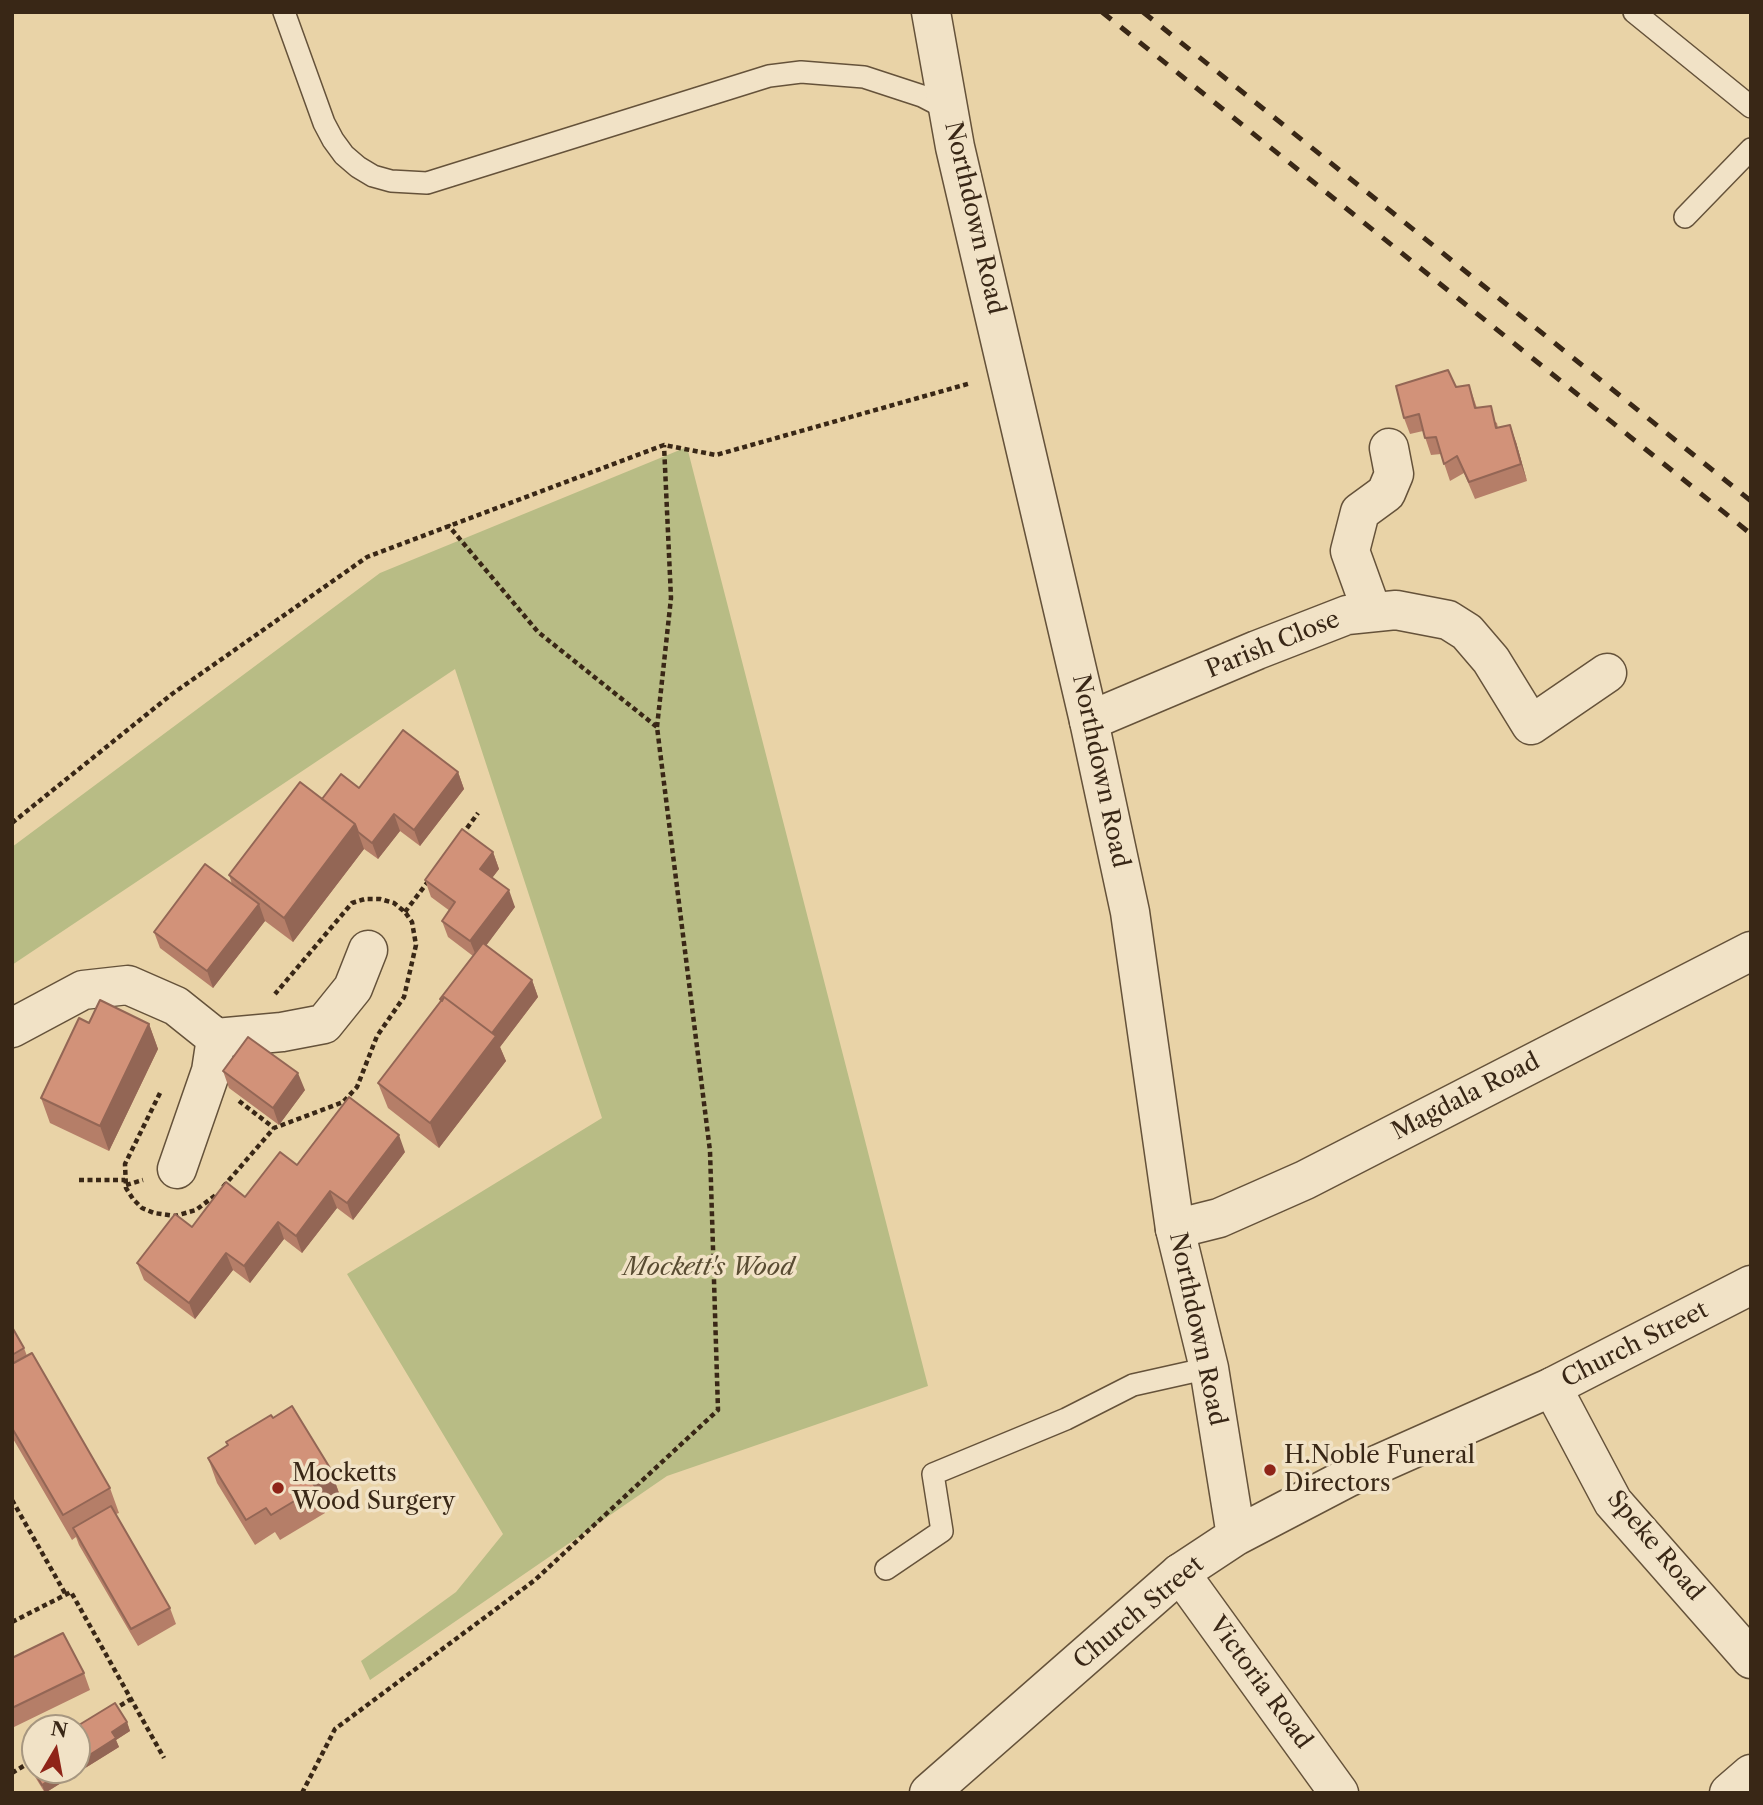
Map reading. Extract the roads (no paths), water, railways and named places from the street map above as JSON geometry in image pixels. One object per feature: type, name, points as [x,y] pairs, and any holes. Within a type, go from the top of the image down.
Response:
[{"type":"street","name":"Northdown Road","points":[[931,12],[955,147],[1089,721],[1130,912],[1175,1229],[1209,1368],[1236,1536]]},
{"type":"street","points":[[1372,612],[1350,551],[1360,512],[1386,493],[1394,474],[1389,448]]},
{"type":"street","name":"Parish Close","points":[[1089,721],[1347,615],[1372,612],[1396,610],[1448,620],[1467,632],[1491,660],[1531,724],[1607,673]]},
{"type":"street","points":[[12,1028],[83,990],[128,985],[176,1006],[229,1037],[282,1032],[324,1024],[353,988],[368,950]]},
{"type":"street","name":"Magdala Road","points":[[1175,1229],[1219,1218],[1305,1180],[1751,951]]},
{"type":"street","points":[[177,1168],[211,1071],[229,1037]]},
{"type":"street","name":"Church Street","points":[[929,1793],[1180,1573],[1236,1536],[1347,1478],[1552,1387],[1751,1285]]},
{"type":"street","name":"Speke Road","points":[[1552,1387],[1613,1502],[1751,1659]]},
{"type":"street","name":"Victoria Road","points":[[1180,1573],[1339,1793]]},
{"type":"street","points":[[1729,1793],[1751,1774]]},
{"type":"lane","points":[[284,12],[324,123],[333,140],[344,155],[358,167],[373,176],[400,183],[427,183],[769,76],[802,72],[863,78],[922,96],[949,110]]},
{"type":"lane","points":[[1634,12],[1751,107]]},
{"type":"lane","points":[[1685,216],[1751,149]]},
{"type":"lane","points":[[886,1569],[942,1531],[933,1474],[1066,1419],[1133,1385],[1209,1368]]},
{"type":"railway","points":[[1102,12],[1751,534]]},
{"type":"railway","points":[[1143,12],[1751,501]]},
{"type":"place","name":"H.Noble Funeral Directors","points":[[1270,1470]]},
{"type":"place","name":"Mocketts Wood Surgery","points":[[278,1488]]},
{"type":"park label","name":"Mockett's Wood","points":[[709,1268]]}]
